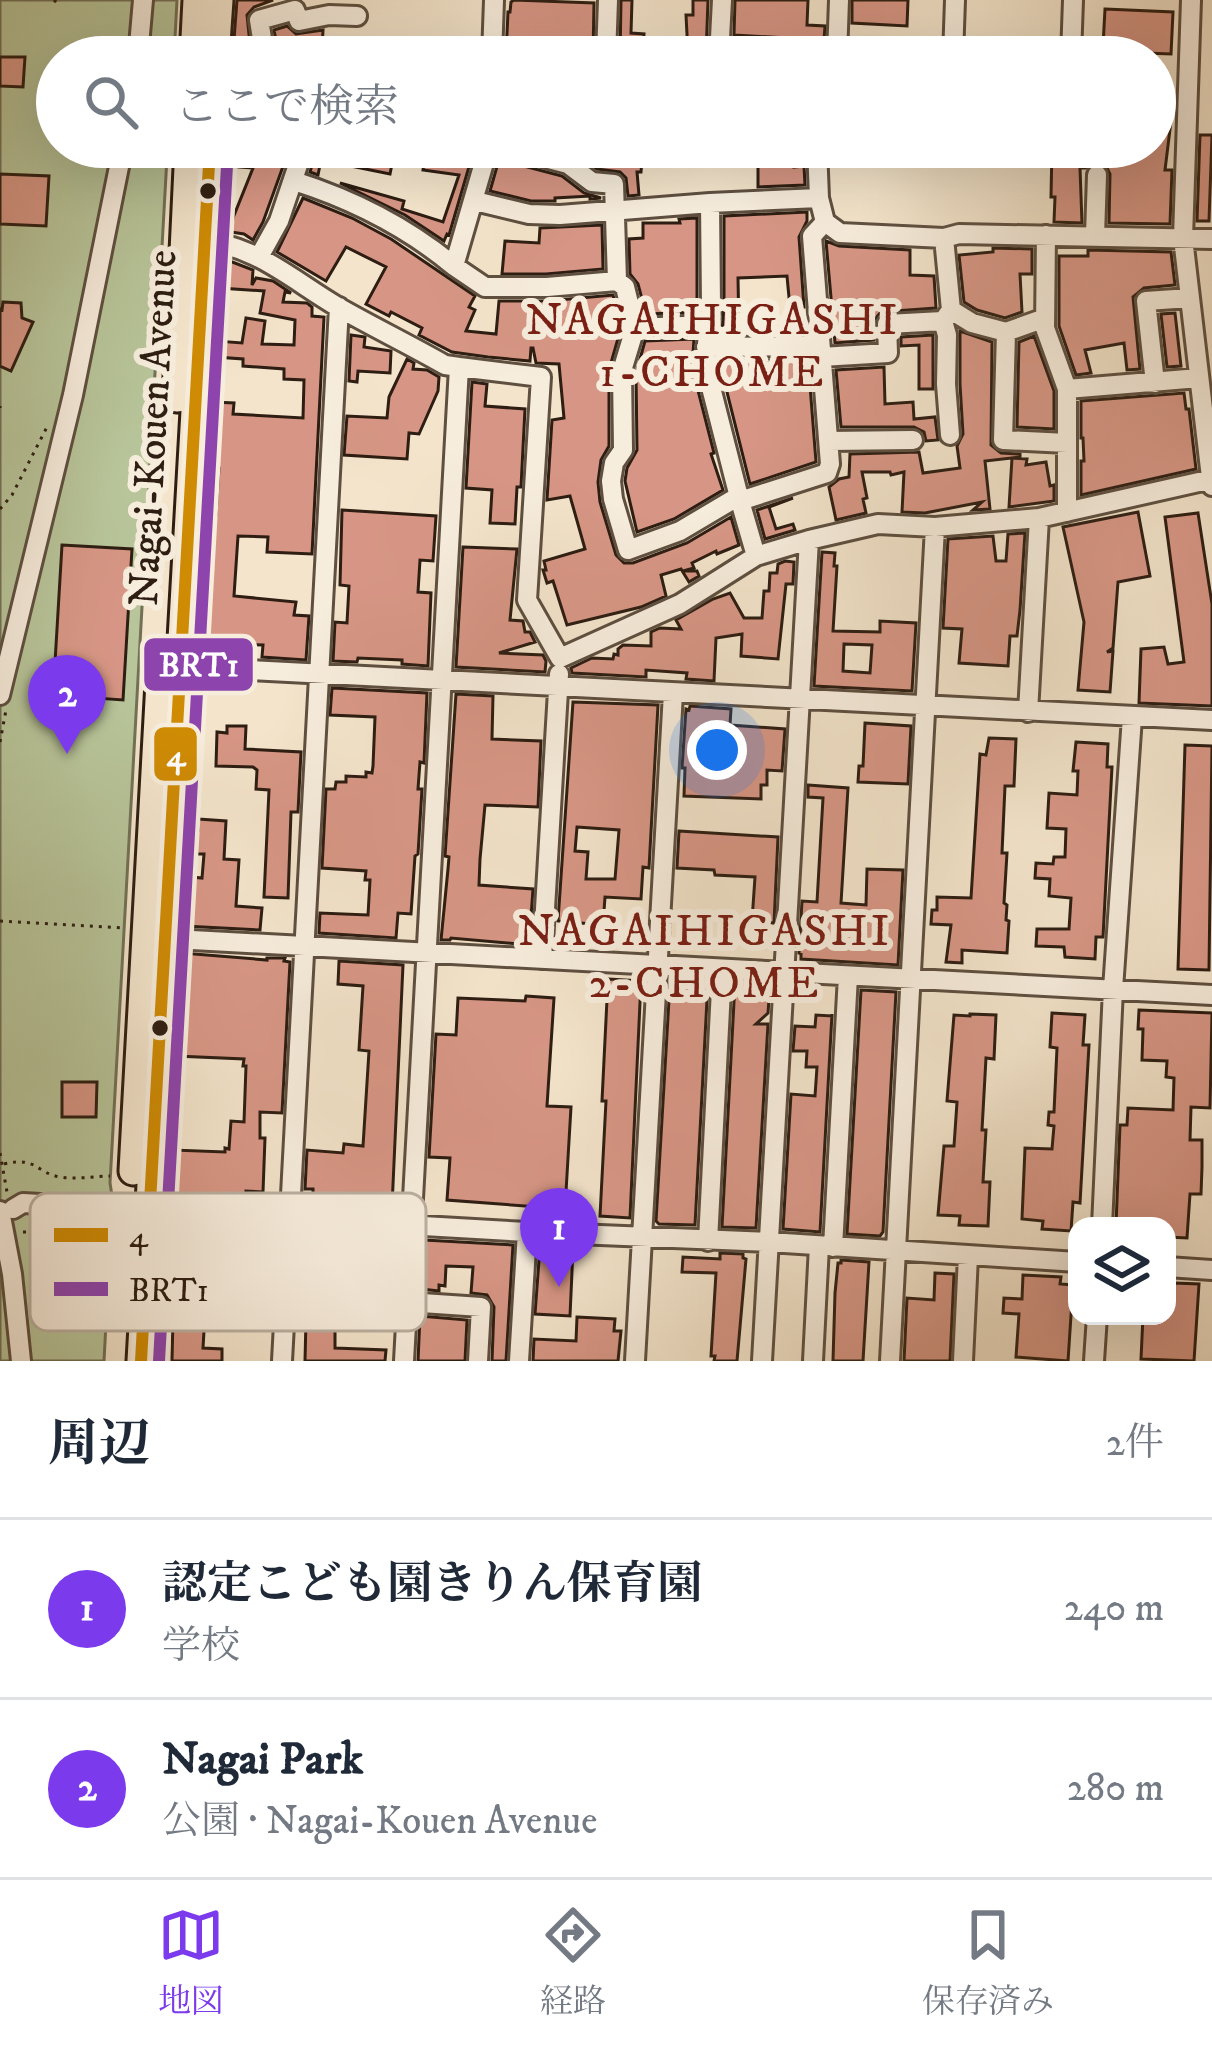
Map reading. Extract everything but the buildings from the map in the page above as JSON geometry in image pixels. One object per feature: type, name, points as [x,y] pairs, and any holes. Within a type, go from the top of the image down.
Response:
[{"type":"highway","points":[[195,36],[197,0]]},
{"type":"highway","points":[[216,36],[218,0]]},
{"type":"highway","name":"Nagai-Kouen Avenue","points":[[184,168],[194,240]]},
{"type":"highway","name":"Nagai-Kouen Avenue","points":[[140,1193],[147,935],[170,666],[194,240],[206,168]]},
{"type":"highway","name":"Nagai-Kouen Avenue","points":[[122,1361],[126,1331]]},
{"type":"highway","name":"Nagai-Kouen Avenue","points":[[141,1331],[141,1361]]},
{"type":"street","points":[[140,36],[143,0]]},
{"type":"street","points":[[493,36],[494,0]]},
{"type":"street","points":[[607,36],[608,0]]},
{"type":"street","points":[[720,36],[722,0]]},
{"type":"street","points":[[838,36],[839,0]]},
{"type":"street","points":[[954,36],[955,0]]},
{"type":"street","points":[[1072,36],[1073,0]]},
{"type":"street","points":[[560,658],[680,604],[756,556],[808,540],[878,524],[935,526],[1039,518],[1212,481],[1183,238],[1191,0]]},
{"type":"street","points":[[262,36],[260,20],[295,10],[299,21],[358,16]]},
{"type":"street","points":[[0,695],[125,168]]},
{"type":"street","points":[[260,257],[298,168]]},
{"type":"street","points":[[454,266],[475,201],[478,168]]},
{"type":"street","points":[[573,168],[592,182],[614,184],[617,281]]},
{"type":"street","points":[[818,168],[825,222],[840,233],[1212,239]]},
{"type":"street","points":[[1095,236],[1097,175]]},
{"type":"street","points":[[294,181],[367,212],[430,247],[485,287],[617,281],[626,287],[634,328],[622,371],[623,450],[611,481],[628,550],[680,531],[740,499],[827,473],[829,441],[812,236],[825,222]]},
{"type":"street","points":[[475,201],[544,215],[819,198]]},
{"type":"street","points":[[710,203],[706,376],[756,556]]},
{"type":"street","points":[[1046,235],[1045,328],[1067,389],[1067,512]]},
{"type":"street","points":[[944,238],[950,435]]},
{"type":"street","points":[[194,240],[235,245],[260,257],[339,308],[446,364],[541,377],[526,600],[560,658],[542,959]]},
{"type":"street","points":[[1155,382],[1147,302],[1190,298]]},
{"type":"street","points":[[290,1193],[339,308]]},
{"type":"street","points":[[706,347],[888,353],[886,324],[947,315],[1006,332],[1045,318]]},
{"type":"street","points":[[634,328],[709,325]]},
{"type":"street","points":[[1006,332],[1003,440],[1067,442]]},
{"type":"street","points":[[412,1193],[459,367]]},
{"type":"street","points":[[1067,389],[1199,378]]},
{"type":"street","points":[[829,441],[913,440]]},
{"type":"street","points":[[1028,712],[1039,518]]},
{"type":"street","points":[[890,1361],[935,526]]},
{"type":"street","points":[[763,1361],[808,540]]},
{"type":"street","points":[[170,666],[1212,720]]},
{"type":"street","points":[[635,1361],[673,693]]},
{"type":"street","points":[[1102,1217],[1132,717]]},
{"type":"street","points":[[147,935],[1212,995]]},
{"type":"street","points":[[709,1241],[722,970]]},
{"type":"street","points":[[813,1361],[848,976]]},
{"type":"street","points":[[7,1210],[22,1361]]},
{"type":"street","points":[[426,1226],[1068,1262]]},
{"type":"street","points":[[519,1361],[527,1232]]},
{"type":"street","points":[[963,1361],[968,1256]]},
{"type":"street","points":[[1176,1268],[1212,1270]]},
{"type":"street","points":[[426,1303],[481,1307],[478,1361]]},
{"type":"street","points":[[1094,1361],[1096,1325]]},
{"type":"street","points":[[282,1361],[283,1331]]},
{"type":"street","points":[[404,1361],[406,1331]]},
{"type":"path","points":[[0,509],[49,423]]},
{"type":"path","points":[[0,921],[147,935]]},
{"type":"path","points":[[2,1164],[29,1162],[57,1177],[117,1176]]},
{"type":"path","points":[[16,1233],[30,1233]]},
{"type":"green space","points":[[0,0],[177,0],[175,36],[36,36],[36,168],[166,168],[112,1193],[30,1193],[30,1331],[106,1331],[104,1361],[0,1361]]},
{"type":"transit line","name":"4","points":[[151,1193],[209,168]]},
{"type":"transit line","name":"BRT1","points":[[169,1193],[227,168]]},
{"type":"transit line","name":"4","points":[[141,1361],[143,1331]]},
{"type":"transit line","name":"BRT1","points":[[159,1361],[161,1331]]},
{"type":"place","name":"Nagai Park","points":[[67,754]]},
{"type":"place","name":"認定こども園きりん保育園","points":[[559,1287]]},
{"type":"district","name":"NAGAIHIGASHI 1-CHOME","points":[[713,344]]},
{"type":"district","name":"NAGAIHIGASHI 2-CHOME","points":[[705,955]]}]
